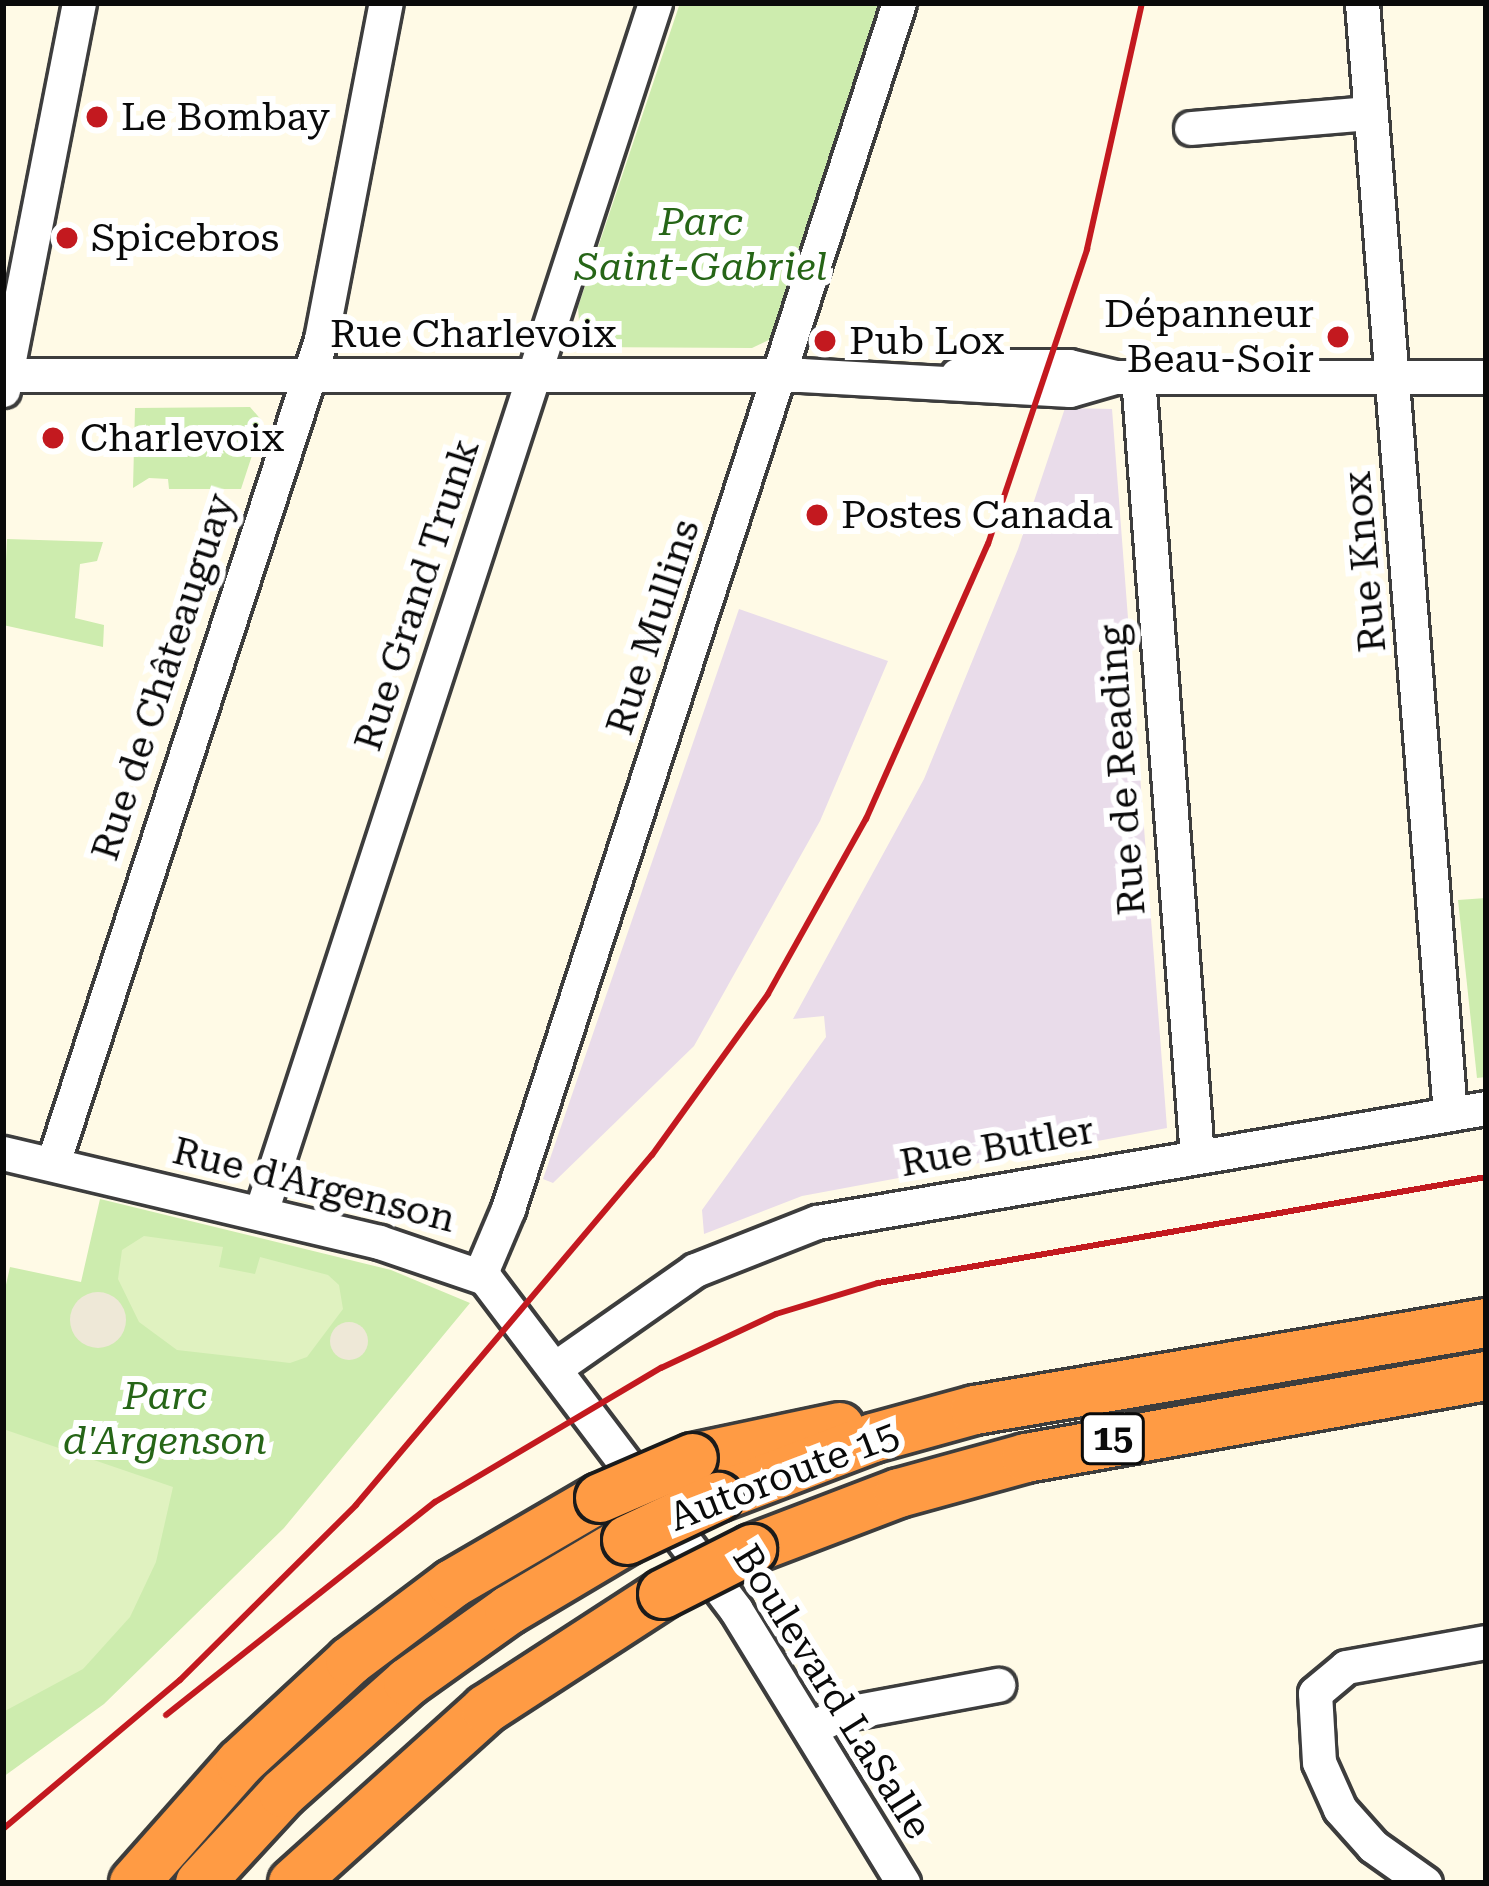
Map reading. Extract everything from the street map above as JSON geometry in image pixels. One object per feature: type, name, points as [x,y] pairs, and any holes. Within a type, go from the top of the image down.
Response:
[{"type":"highway","name":"Autoroute 15","points":[[200,1883],[283,1793],[393,1695],[508,1610],[627,1540],[705,1478],[975,1410],[1486,1323]]},
{"type":"highway","name":"Autoroute 15","points":[[293,1883],[456,1732],[663,1594],[752,1550],[1006,1462],[1486,1376]]},
{"type":"highway","points":[[134,1883],[240,1763],[350,1661],[452,1584],[600,1498],[705,1478]]},
{"type":"street","points":[[4,380],[79,3]]},
{"type":"street","name":"Rue de Châteauguay","points":[[53,1163],[329,303],[386,3]]},
{"type":"street","name":"Rue Grand Trunk","points":[[261,1212],[655,3]]},
{"type":"street","name":"Rue Mullins","points":[[479,1275],[508,1209],[899,3]]},
{"type":"street","name":"Rue Knox","points":[[1362,3],[1450,1114]]},
{"type":"street","points":[[1191,128],[1370,113]]},
{"type":"street","name":"Rue Charlevoix","points":[[4,380],[307,375],[943,378],[997,366],[1069,366],[1126,377],[1486,377]]},
{"type":"street","name":"Rue de Reading","points":[[1126,377],[1197,1156]]},
{"type":"street","name":"Rue Butler","points":[[558,1366],[669,1285],[783,1232],[1486,1108]]},
{"type":"street","name":"Rue d'Argenson","points":[[3,1153],[261,1212],[479,1275],[558,1366],[689,1546]]},
{"type":"street","name":"Boulevard LaSalle","points":[[689,1546],[811,1728],[903,1883]]},
{"type":"street","points":[[1425,1883],[1373,1846],[1340,1809],[1319,1762],[1315,1693],[1346,1666],[1486,1642]]},
{"type":"street","points":[[811,1728],[841,1714],[998,1685]]},
{"type":"shaded area","points":[[1065,408],[1112,409],[1167,1128],[802,1196],[704,1234],[702,1210],[826,1037],[824,1016],[793,1019],[924,779],[1018,549]]},
{"type":"shaded area","points":[[739,609],[888,661],[820,821],[694,1046],[553,1183],[543,1179]]},
{"type":"shaded area","points":[[98,1292],[118,1300],[126,1320],[118,1340],[98,1348],[78,1340],[70,1320],[78,1300]]},
{"type":"shaded area","points":[[349,1322],[363,1327],[368,1341],[363,1355],[349,1360],[335,1355],[330,1341],[335,1327]]},
{"type":"shaded area","points":[[165,1429],[178,1442],[165,1455],[152,1442]]},
{"type":"green space","name":"Parc Saint-Gabriel","points":[[680,3],[881,3],[775,337],[752,348],[581,347],[578,307]]},
{"type":"green space","points":[[250,407],[263,422],[241,489],[169,489],[168,479],[149,478],[133,488],[135,408]]},
{"type":"green space","points":[[7,539],[103,542],[97,561],[80,564],[75,618],[104,625],[103,647],[3,625]]},
{"type":"green space","points":[[1486,898],[1486,1077],[1477,1078],[1458,900]]},
{"type":"green space","name":"Parc d'Argenson","points":[[100,1199],[391,1270],[470,1303],[284,1528],[104,1704],[3,1777],[3,1298],[10,1267],[81,1282]]},
{"type":"green space","points":[[144,1236],[223,1247],[219,1267],[255,1274],[260,1257],[328,1275],[339,1285],[343,1309],[307,1357],[290,1363],[177,1350],[139,1322],[118,1279],[122,1250]]},
{"type":"green space","points":[[3,1429],[173,1487],[156,1562],[130,1617],[83,1669],[3,1712]]},
{"type":"railway","points":[[3,1829],[180,1680],[356,1505],[652,1155],[768,994],[866,819],[988,544],[1087,249],[1142,3]]},
{"type":"railway","points":[[166,1715],[435,1502],[661,1368],[776,1314],[878,1283],[1486,1177]]},
{"type":"place","name":"Le Bombay","points":[[97,117]]},
{"type":"place","name":"Spicebros","points":[[67,238]]},
{"type":"place","name":"Dépanneur Beau-Soir","points":[[1338,337]]},
{"type":"place","name":"Pub Lox","points":[[825,341]]},
{"type":"place","name":"Charlevoix","points":[[53,438]]},
{"type":"place","name":"Postes Canada","points":[[817,515]]}]
